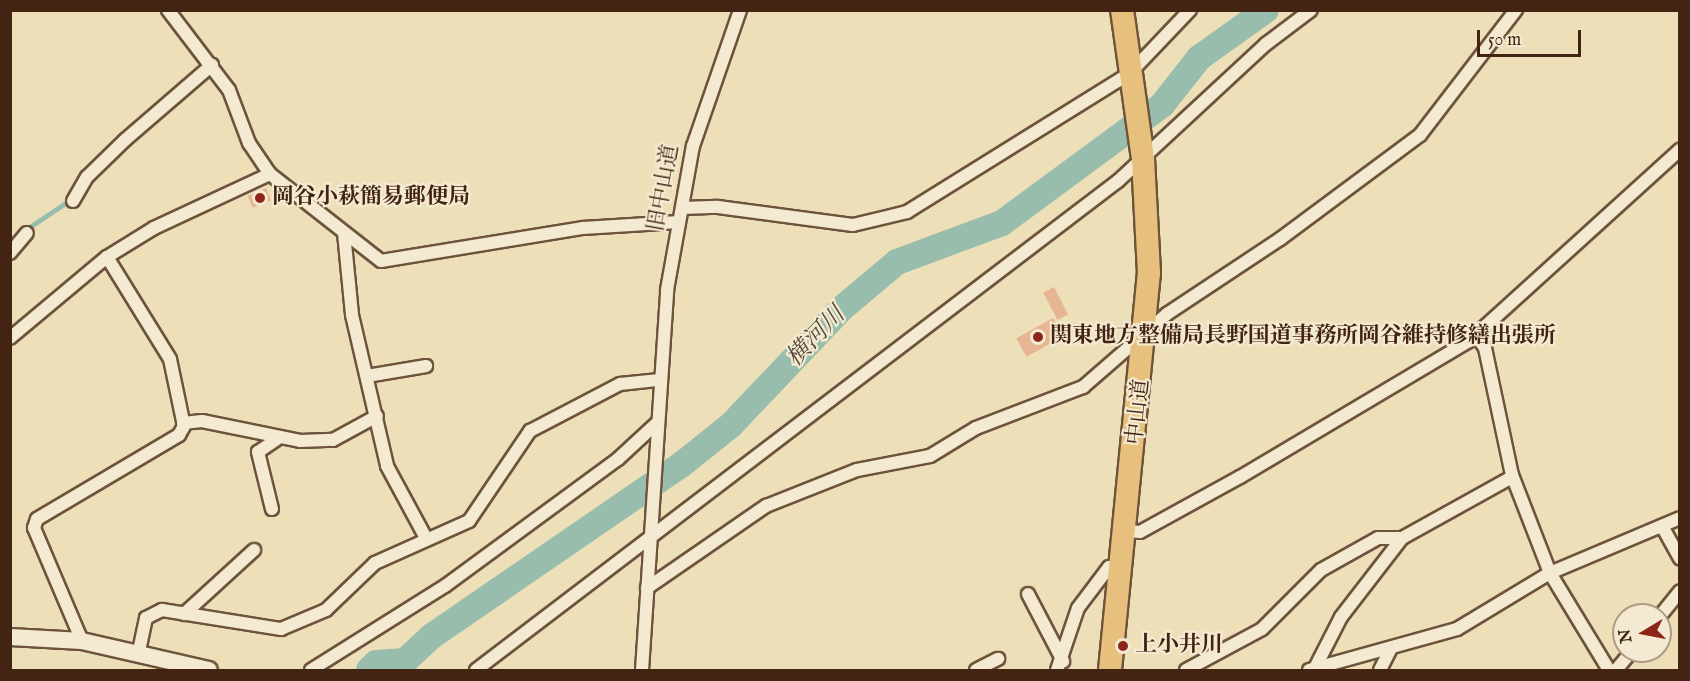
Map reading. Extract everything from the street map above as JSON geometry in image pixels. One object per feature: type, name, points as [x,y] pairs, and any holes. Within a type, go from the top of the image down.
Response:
[{"type":"highway","name":"中山道","points":[[1110,670],[1147,332],[1143,156],[1122,10]]},
{"type":"street","points":[[168,10],[212,65],[249,143],[270,174],[381,261],[397,262],[583,228],[679,222]]},
{"type":"street","name":"旧中山道","points":[[652,528],[658,426],[657,380],[679,222],[702,111],[741,10]]},
{"type":"street","points":[[682,208],[718,207],[853,225],[907,213],[1131,81],[1190,10]]},
{"type":"street","points":[[476,670],[652,528],[1143,156],[1266,44],[1311,10]]},
{"type":"street","points":[[647,588],[766,506],[857,470],[930,456],[976,428],[1083,387],[1147,332],[1420,135],[1516,10]]},
{"type":"street","points":[[73,201],[87,177],[125,140],[212,65]]},
{"type":"street","points":[[1127,531],[1140,532],[1240,477],[1476,335],[1677,158]]},
{"type":"street","points":[[10,338],[107,257],[154,228],[270,174]]},
{"type":"street","points":[[10,254],[27,233]]},
{"type":"street","points":[[344,233],[352,315],[387,466],[426,538]]},
{"type":"street","points":[[82,640],[34,528],[37,519],[179,435],[183,423],[170,359],[107,257]]},
{"type":"street","points":[[1476,335],[1485,348],[1512,477],[1550,573],[1609,670]]},
{"type":"street","points":[[367,376],[426,366]]},
{"type":"street","points":[[139,651],[153,612],[184,614],[281,629],[327,609],[375,563],[412,551],[426,538],[469,521],[530,431],[612,387],[657,380]]},
{"type":"street","points":[[183,423],[202,421],[277,439],[333,440],[377,416]]},
{"type":"street","points":[[311,670],[445,586],[618,459],[658,426]]},
{"type":"street","points":[[272,509],[258,452],[277,439]]},
{"type":"street","points":[[1312,669],[1341,616],[1402,538],[1512,477]]},
{"type":"street","points":[[1312,669],[1390,650],[1457,629],[1550,573],[1680,518]]},
{"type":"street","points":[[1662,526],[1680,558]]},
{"type":"street","points":[[642,670],[652,528]]},
{"type":"street","points":[[1186,670],[1262,629],[1308,581],[1346,555],[1378,538],[1402,538]]},
{"type":"street","points":[[184,614],[254,550]]},
{"type":"street","points":[[1060,666],[1078,608],[1109,567],[1122,568]]},
{"type":"street","points":[[1670,603],[1680,591]]},
{"type":"street","points":[[1028,594],[1060,666]]},
{"type":"street","points":[[10,637],[82,640],[139,651],[209,670]]},
{"type":"street","points":[[1380,670],[1390,650]]},
{"type":"street","points":[[976,670],[998,659]]},
{"type":"building","name":"岡谷小萩簡易郵便局","points":[[266,188],[271,200],[253,208],[248,196]]},
{"type":"building","points":[[1054,287],[1068,315],[1057,320],[1043,292]]},
{"type":"building","points":[[1053,318],[1063,336],[1026,357],[1016,338]]},
{"type":"waterway","name":"横河川","points":[[369,670],[376,663],[405,661],[432,636],[681,465],[731,425],[841,309],[897,262],[1002,223],[1162,105],[1199,58],[1266,10]]},
{"type":"waterway","points":[[25,230],[70,200]]},
{"type":"place","name":"岡谷小萩簡易郵便局","points":[[260,198]]},
{"type":"place","name":"関東地方整備局長野国道事務所岡谷維持修繕出張所","points":[[1038,337]]},
{"type":"place","name":"上小井川","points":[[1123,646]]}]
